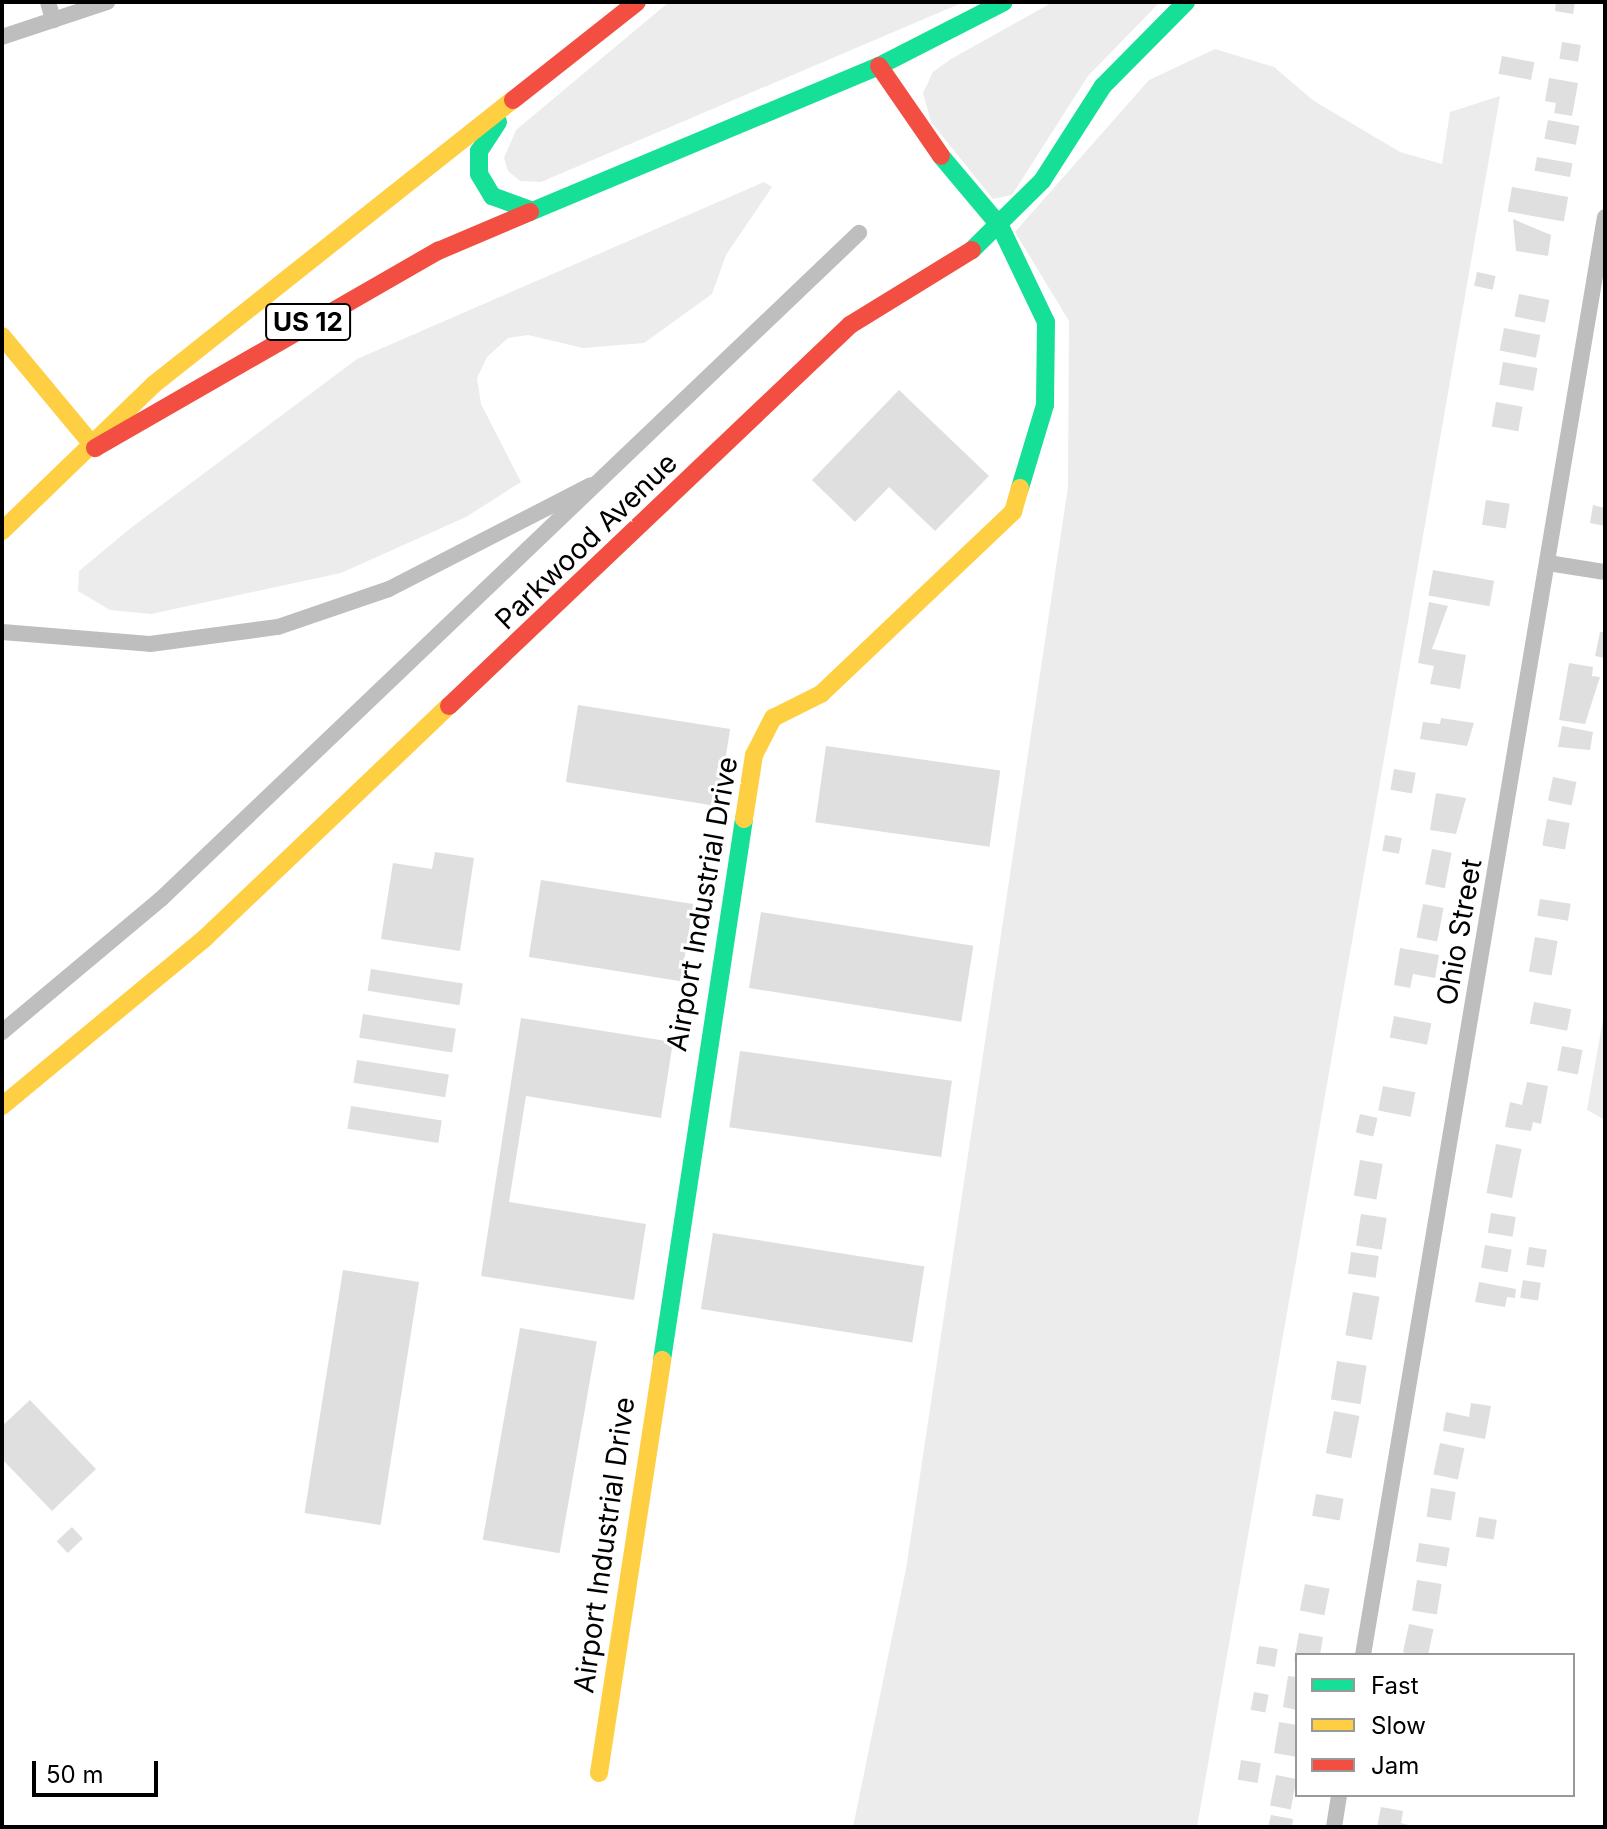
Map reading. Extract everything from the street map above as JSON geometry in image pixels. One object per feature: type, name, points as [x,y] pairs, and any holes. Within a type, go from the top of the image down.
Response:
[{"type":"main road","name":"US 12","points":[[2,531],[95,448],[153,385],[637,2]]},
{"type":"main road","name":"US 12","points":[[95,448],[385,278],[530,210],[879,66],[1004,2]]},
{"type":"main road","name":"Parkwood Avenue","points":[[2,1106],[205,938],[850,325],[958,263],[1000,226],[1042,181],[1103,86],[1186,2]]},
{"type":"main road","name":"Airport Industrial Drive","points":[[599,1773],[754,755],[773,718],[821,694],[1013,512],[1036,447],[1049,366],[1046,322],[1000,226],[962,186],[879,66]]},
{"type":"main road","points":[[518,99],[486,135],[479,174],[492,196],[530,210]]},
{"type":"main road","points":[[2,336],[95,448]]},
{"type":"street","points":[[48,2],[53,20]]},
{"type":"street","points":[[2,37],[107,2]]},
{"type":"street","name":"Ohio Street","points":[[1363,1653],[1605,217]]},
{"type":"street","points":[[2,1032],[161,899],[859,233]]},
{"type":"street","points":[[2,632],[47,639],[150,644],[278,627],[389,589],[603,480]]},
{"type":"street","points":[[1548,563],[1605,572]]},
{"type":"street","points":[[1334,1827],[1339,1797]]},
{"type":"shaded area","points":[[669,2],[964,2],[541,182],[520,181],[508,171],[504,158],[516,130]]},
{"type":"shaded area","points":[[1053,2],[1160,2],[1088,76],[1012,195],[993,199],[931,122],[923,93],[933,72],[951,59]]},
{"type":"shaded area","points":[[1215,49],[1274,67],[1314,101],[1400,152],[1442,164],[1450,112],[1500,96],[1197,1827],[853,1827],[906,1569],[1068,487],[1069,321],[1015,232],[1149,80]]},
{"type":"shaded area","points":[[764,182],[772,187],[726,255],[712,294],[644,343],[583,348],[528,335],[508,338],[487,357],[477,378],[481,404],[521,482],[466,517],[341,573],[151,614],[110,610],[78,591],[79,571],[132,527],[357,359]]},
{"type":"shaded area","points":[[1605,1008],[1605,1120],[1587,1110]]},
{"type":"building","points":[[1556,2],[1575,2],[1573,14],[1555,11]]},
{"type":"building","points":[[1562,42],[1581,45],[1578,62],[1559,59]]},
{"type":"building","points":[[1502,56],[1534,62],[1531,80],[1499,74]]},
{"type":"building","points":[[1549,78],[1578,83],[1572,116],[1554,113],[1556,103],[1545,101]]},
{"type":"building","points":[[1548,120],[1579,126],[1576,145],[1544,139]]},
{"type":"building","points":[[1537,157],[1572,163],[1570,177],[1535,171]]},
{"type":"building","points":[[1512,187],[1568,197],[1564,222],[1508,212]]},
{"type":"building","points":[[1513,219],[1551,235],[1548,256],[1516,251]]},
{"type":"building","points":[[1477,272],[1496,276],[1493,290],[1474,286]]},
{"type":"building","points":[[1519,294],[1549,300],[1545,322],[1515,317]]},
{"type":"building","points":[[1504,328],[1540,335],[1536,358],[1500,351]]},
{"type":"building","points":[[1503,362],[1537,368],[1533,391],[1499,385]]},
{"type":"building","points":[[899,390],[989,476],[935,531],[889,487],[855,522],[812,480]]},
{"type":"building","points":[[1496,402],[1523,407],[1518,431],[1492,427]]},
{"type":"building","points":[[1486,500],[1510,504],[1506,528],[1482,525]]},
{"type":"building","points":[[1593,505],[1605,508],[1605,526],[1590,523]]},
{"type":"building","points":[[1433,570],[1494,581],[1490,606],[1428,596]]},
{"type":"building","points":[[1429,602],[1448,606],[1432,649],[1466,655],[1460,689],[1430,684],[1434,666],[1418,663]]},
{"type":"building","points":[[1600,632],[1605,632],[1605,658],[1595,656]]},
{"type":"building","points":[[1569,663],[1593,667],[1592,676],[1600,677],[1585,724],[1559,720]]},
{"type":"building","points":[[578,705],[730,729],[718,806],[566,782]]},
{"type":"building","points":[[1441,718],[1474,723],[1467,746],[1420,739],[1423,722],[1440,724]]},
{"type":"building","points":[[1562,726],[1593,732],[1590,750],[1558,747]]},
{"type":"building","points":[[826,746],[1000,770],[990,847],[815,822]]},
{"type":"building","points":[[1394,769],[1416,773],[1412,794],[1390,790]]},
{"type":"building","points":[[1553,777],[1576,782],[1571,805],[1548,800]]},
{"type":"building","points":[[1436,793],[1466,798],[1456,834],[1430,830]]},
{"type":"building","points":[[1547,819],[1570,823],[1565,850],[1542,846]]},
{"type":"building","points":[[1385,835],[1402,838],[1399,854],[1382,851]]},
{"type":"building","points":[[1432,849],[1452,853],[1445,888],[1425,884]]},
{"type":"building","points":[[435,852],[474,858],[460,951],[381,939],[393,863],[432,869]]},
{"type":"building","points":[[541,880],[693,904],[681,981],[529,957]]},
{"type":"building","points":[[1540,899],[1571,904],[1568,921],[1537,916]]},
{"type":"building","points":[[1423,904],[1444,908],[1437,941],[1417,937]]},
{"type":"building","points":[[761,912],[973,946],[961,1022],[749,988]]},
{"type":"building","points":[[1535,937],[1558,941],[1552,975],[1529,971]]},
{"type":"building","points":[[1400,948],[1439,955],[1435,978],[1413,974],[1410,988],[1394,985]]},
{"type":"building","points":[[371,969],[463,984],[459,1005],[368,991]]},
{"type":"building","points":[[1534,1002],[1571,1009],[1567,1031],[1530,1024]]},
{"type":"building","points":[[363,1014],[456,1029],[452,1052],[359,1038]]},
{"type":"building","points":[[1394,1016],[1431,1023],[1427,1045],[1390,1038]]},
{"type":"building","points":[[521,1018],[673,1042],[661,1118],[526,1096],[509,1202],[646,1224],[634,1300],[481,1276]]},
{"type":"building","points":[[1562,1046],[1583,1050],[1578,1075],[1557,1071]]},
{"type":"building","points":[[740,1051],[952,1081],[941,1157],[729,1127]]},
{"type":"building","points":[[357,1060],[449,1075],[445,1097],[353,1083]]},
{"type":"building","points":[[1527,1082],[1548,1086],[1541,1124],[1533,1122],[1531,1131],[1505,1127],[1510,1102],[1522,1105]]},
{"type":"building","points":[[1383,1086],[1415,1092],[1411,1117],[1378,1111]]},
{"type":"building","points":[[351,1106],[442,1120],[438,1143],[347,1129]]},
{"type":"building","points":[[1360,1114],[1378,1118],[1373,1137],[1356,1133]]},
{"type":"building","points":[[1496,1144],[1522,1149],[1512,1198],[1486,1193]]},
{"type":"building","points":[[1360,1160],[1383,1164],[1376,1199],[1354,1195]]},
{"type":"building","points":[[1491,1213],[1516,1217],[1513,1237],[1488,1233]]},
{"type":"building","points":[[1361,1214],[1387,1218],[1382,1250],[1356,1246]]},
{"type":"building","points":[[713,1233],[924,1266],[912,1343],[701,1309]]},
{"type":"building","points":[[1485,1245],[1512,1250],[1508,1272],[1481,1268]]},
{"type":"building","points":[[1529,1247],[1547,1250],[1544,1268],[1526,1265]]},
{"type":"building","points":[[1351,1252],[1379,1256],[1376,1278],[1348,1274]]},
{"type":"building","points":[[343,1270],[419,1282],[381,1525],[305,1513]]},
{"type":"building","points":[[1523,1280],[1541,1283],[1538,1301],[1520,1298]]},
{"type":"building","points":[[1479,1282],[1516,1289],[1515,1298],[1507,1297],[1505,1307],[1475,1302]]},
{"type":"building","points":[[1353,1292],[1380,1297],[1372,1340],[1345,1335]]},
{"type":"building","points":[[520,1328],[597,1342],[559,1553],[483,1540]]},
{"type":"building","points":[[1337,1361],[1367,1366],[1361,1404],[1331,1400]]},
{"type":"building","points":[[30,1400],[96,1469],[52,1511],[2,1459],[2,1426]]},
{"type":"building","points":[[1471,1403],[1491,1406],[1485,1439],[1443,1431],[1446,1412],[1469,1417]]},
{"type":"building","points":[[1334,1411],[1360,1416],[1351,1458],[1326,1453]]},
{"type":"building","points":[[1440,1443],[1464,1448],[1458,1479],[1433,1474]]},
{"type":"building","points":[[1431,1488],[1456,1492],[1451,1521],[1426,1517]]},
{"type":"building","points":[[1316,1494],[1344,1499],[1340,1521],[1312,1516]]},
{"type":"building","points":[[1479,1517],[1497,1520],[1494,1540],[1476,1537]]},
{"type":"building","points":[[72,1527],[83,1539],[68,1553],[57,1541]]},
{"type":"building","points":[[1419,1543],[1450,1548],[1447,1567],[1416,1562]]},
{"type":"building","points":[[1417,1580],[1442,1584],[1437,1615],[1412,1611]]},
{"type":"building","points":[[1305,1584],[1330,1589],[1324,1615],[1300,1611]]},
{"type":"building","points":[[1409,1624],[1433,1629],[1428,1653],[1403,1652]]},
{"type":"building","points":[[1299,1633],[1323,1637],[1320,1653],[1295,1653]]},
{"type":"building","points":[[1259,1646],[1278,1649],[1275,1667],[1256,1664]]},
{"type":"building","points":[[1288,1676],[1295,1677],[1295,1710],[1283,1707]]},
{"type":"building","points":[[1254,1692],[1269,1695],[1265,1713],[1251,1710]]},
{"type":"building","points":[[1279,1722],[1295,1725],[1295,1757],[1274,1753]]},
{"type":"building","points":[[1241,1760],[1261,1763],[1258,1783],[1238,1780]]},
{"type":"building","points":[[1276,1775],[1295,1779],[1291,1809],[1270,1805]]},
{"type":"building","points":[[1381,1807],[1403,1811],[1401,1823],[1416,1827],[1377,1827]]},
{"type":"building","points":[[1271,1815],[1293,1819],[1292,1827],[1268,1827]]},
{"type":"traffic: fast","points":[[530,212],[879,66],[1004,2]]},
{"type":"traffic: fast","points":[[972,250],[1042,181],[1103,86],[1186,2]]},
{"type":"traffic: fast","points":[[498,122],[479,151],[479,174],[492,196],[530,210]]},
{"type":"traffic: fast","points":[[941,156],[1000,226],[1046,322],[1045,405],[1020,488]]},
{"type":"traffic: fast","points":[[662,1360],[744,819]]},
{"type":"traffic: slow","points":[[2,531],[153,385],[513,100]]},
{"type":"traffic: slow","points":[[2,336],[95,448]]},
{"type":"traffic: slow","points":[[744,819],[754,755],[773,718],[821,694],[1013,512],[1020,488]]},
{"type":"traffic: slow","points":[[2,1106],[205,938],[449,706]]},
{"type":"traffic: slow","points":[[599,1773],[662,1360]]},
{"type":"traffic: jam","points":[[513,100],[637,2]]},
{"type":"traffic: jam","points":[[879,66],[941,156]]},
{"type":"traffic: jam","points":[[95,448],[438,251],[530,212]]},
{"type":"traffic: jam","points":[[449,706],[850,325],[972,250]]}]
